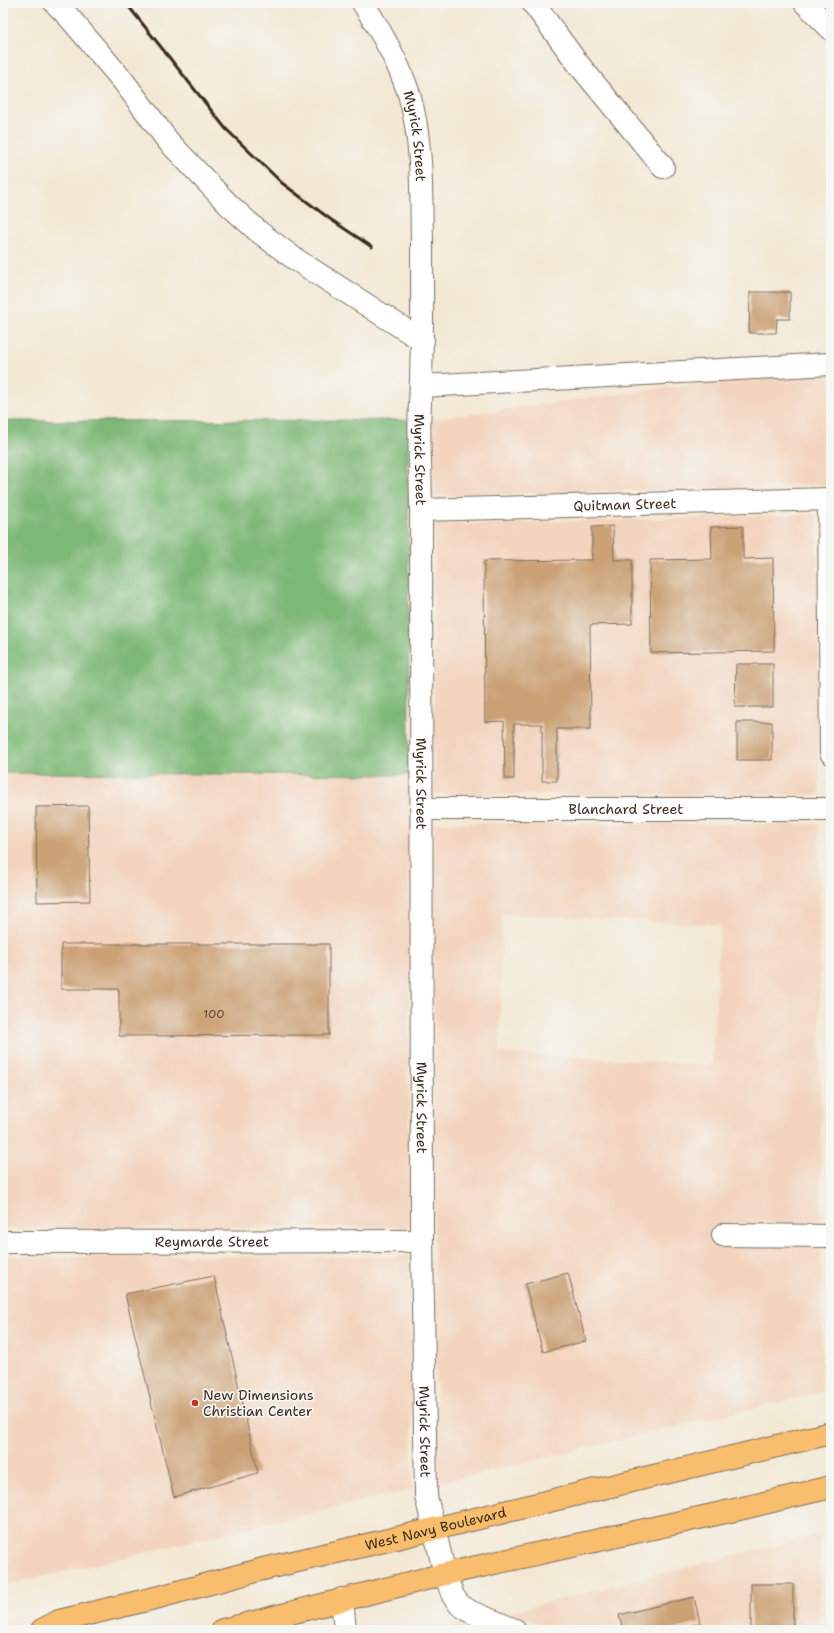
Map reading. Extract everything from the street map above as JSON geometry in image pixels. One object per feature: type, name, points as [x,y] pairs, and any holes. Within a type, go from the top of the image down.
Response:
[{"type":"main road","name":"West Navy Boulevard","points":[[42,1630],[60,1621],[159,1597],[263,1569],[831,1433]]},
{"type":"main road","points":[[223,1630],[445,1574],[735,1510],[831,1487]]},
{"type":"street","points":[[55,3],[68,16],[124,82],[168,141],[229,205],[259,232],[294,259],[423,341]]},
{"type":"street","name":"Myrick Street","points":[[362,3],[381,33],[397,63],[409,95],[416,125],[420,156],[423,341],[422,386],[420,402],[422,510],[422,1241],[426,1496],[445,1574],[453,1596],[460,1605],[471,1612],[515,1630]]},
{"type":"street","points":[[533,3],[579,65],[663,167]]},
{"type":"street","points":[[806,3],[831,29]]},
{"type":"street","points":[[422,386],[831,364]]},
{"type":"street","name":"Quitman Street","points":[[422,510],[829,499],[831,753]]},
{"type":"street","name":"Blanchard Street","points":[[421,809],[831,809]]},
{"type":"street","points":[[723,1234],[831,1236]]},
{"type":"street","name":"Reymarde Street","points":[[3,1242],[422,1241]]},
{"type":"street","points":[[342,1599],[345,1630]]},
{"type":"shaded area","points":[[831,367],[831,484],[434,496],[433,419]]},
{"type":"shaded area","points":[[817,514],[819,795],[434,794],[434,525]]},
{"type":"shaded area","points":[[3,773],[409,775],[409,1227],[3,1228]]},
{"type":"shaded area","points":[[434,823],[819,824],[822,1392],[438,1483],[434,1241]],"holes":[[[502,914],[720,925],[712,1065],[499,1053]]]},
{"type":"shaded area","points":[[409,1256],[413,1489],[3,1586],[3,1257]]},
{"type":"shaded area","points":[[820,1534],[819,1630],[556,1630],[509,1612]]},
{"type":"shaded area","points":[[464,1624],[479,1630],[438,1630]]},
{"type":"green space","points":[[408,420],[409,775],[3,773],[3,421]]},
{"type":"building","points":[[750,292],[790,292],[790,319],[777,319],[776,333],[749,333]]},
{"type":"building","points":[[613,526],[614,560],[632,560],[632,624],[590,625],[591,729],[557,729],[557,781],[542,781],[542,724],[514,724],[514,779],[505,779],[504,721],[485,722],[484,561],[592,560],[592,527]]},
{"type":"building","points":[[743,526],[743,559],[773,558],[774,651],[651,653],[650,560],[712,559],[711,527]]},
{"type":"building","points":[[736,664],[773,664],[773,707],[735,707]]},
{"type":"building","points":[[737,722],[772,722],[772,760],[737,760]]},
{"type":"building","points":[[88,806],[90,901],[37,902],[36,807]]},
{"type":"building","points":[[61,944],[329,944],[329,1035],[119,1036],[119,989],[61,989]]},
{"type":"building","points":[[568,1273],[586,1341],[543,1352],[525,1284]]},
{"type":"building","points":[[214,1276],[258,1473],[174,1497],[125,1294]]},
{"type":"building","points":[[751,1584],[793,1584],[793,1630],[751,1630]]},
{"type":"building","points":[[694,1597],[700,1623],[672,1630],[623,1630],[619,1615]]},
{"type":"railway","points":[[126,3],[226,129],[282,183],[330,219],[372,247]]},
{"type":"place","name":"New Dimensions Christian Center","points":[[195,1403]]}]
